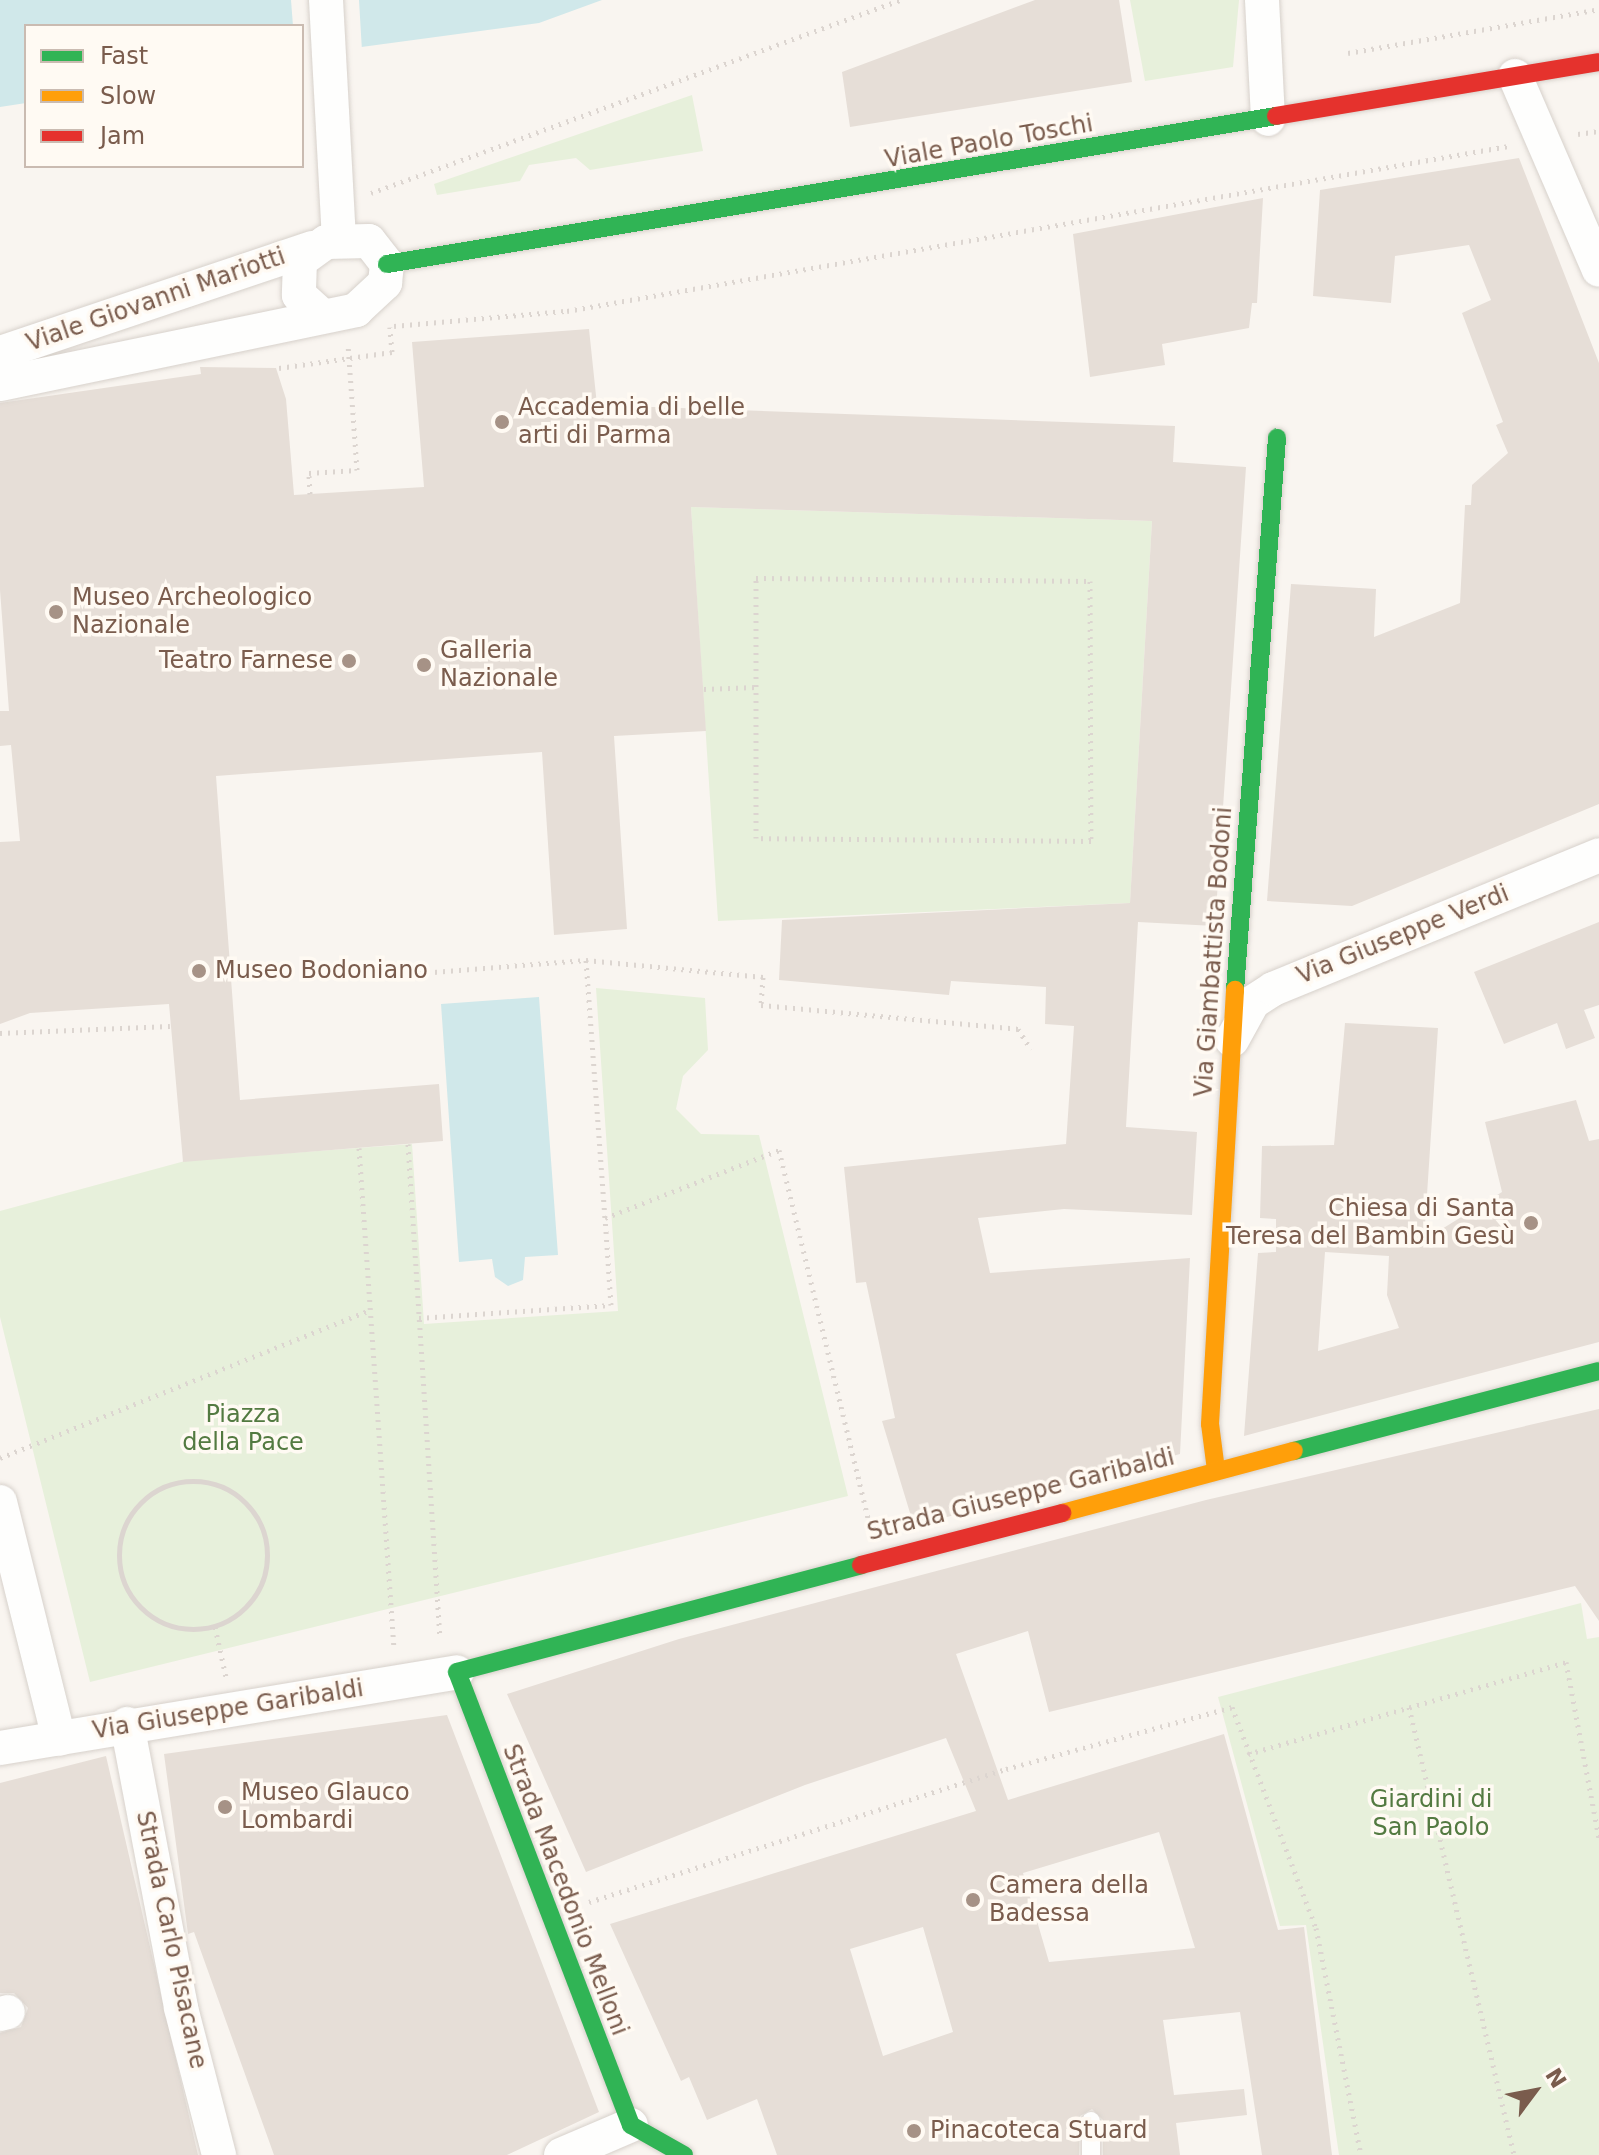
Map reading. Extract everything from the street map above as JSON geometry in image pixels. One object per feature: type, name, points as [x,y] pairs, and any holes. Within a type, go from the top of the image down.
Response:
[{"type":"street","points":[[326,0],[340,200],[326,243]]},
{"type":"street","points":[[1262,0],[1268,119]]},
{"type":"street","name":"Viale Paolo Toschi","points":[[387,264],[1599,62]]},
{"type":"street","points":[[1515,76],[1541,141],[1560,170],[1599,270]]},
{"type":"street","points":[[369,241],[387,264],[381,290],[340,312],[303,302],[297,284],[300,261],[326,243],[369,241]]},
{"type":"street","name":"Viale Giovanni Mariotti","points":[[0,353],[326,243]]},
{"type":"street","name":"Viale Giovanni Mariotti","points":[[0,384],[340,312]]},
{"type":"street","name":"Via Giambattista Bodoni","points":[[1216,1470],[1210,1424],[1231,1042],[1277,438]]},
{"type":"street","name":"Via Giuseppe Verdi","points":[[1231,1042],[1253,1002],[1273,989],[1599,855]]},
{"type":"street","name":"Strada Giuseppe Garibaldi","points":[[451,1672],[878,1557],[1599,1371]]},
{"type":"street","points":[[0,1502],[59,1739]]},
{"type":"street","name":"Via Giuseppe Garibaldi","points":[[0,1748],[127,1724],[168,1724],[451,1672]]},
{"type":"street","name":"Strada Macedonio Melloni","points":[[451,1672],[550,1914],[631,2125]]},
{"type":"street","name":"Strada Carlo Pisacane","points":[[127,1724],[181,2008],[219,2155]]},
{"type":"street","points":[[561,2155],[631,2125],[684,2155]]},
{"type":"lane","points":[[1091,2121],[1091,2155]]},
{"type":"path","points":[[340,200],[900,0]]},
{"type":"path","points":[[1348,53],[1599,9]]},
{"type":"path","points":[[310,494],[309,473],[357,470],[349,354],[340,312],[390,326],[567,311],[1599,131]]},
{"type":"path","points":[[279,368],[349,354],[392,352],[390,326]]},
{"type":"path","points":[[756,578],[1090,581],[1091,841],[756,838],[756,687],[756,578]]},
{"type":"path","points":[[704,689],[756,687]]},
{"type":"path","points":[[419,1318],[611,1305],[586,960]]},
{"type":"path","points":[[395,975],[586,960],[763,977],[761,1005],[1018,1029],[1031,1049]]},
{"type":"path","points":[[0,1033],[170,1026]]},
{"type":"path","points":[[408,1144],[419,1318],[451,1672]]},
{"type":"path","points":[[359,1148],[396,1682]]},
{"type":"path","points":[[605,1218],[779,1150],[878,1557]]},
{"type":"path","points":[[0,1458],[370,1310]]},
{"type":"path","points":[[193,1480],[238,1495],[264,1533],[264,1580],[245,1609],[215,1627],[164,1624],[142,1610],[123,1577],[120,1539],[130,1515],[170,1484],[193,1480]]},
{"type":"path","points":[[215,1627],[233,1712]]},
{"type":"path","points":[[1248,1754],[1566,1662],[1599,1839]]},
{"type":"path","points":[[550,1914],[1006,1769],[1232,1707],[1316,1928],[1361,2155]]},
{"type":"path","points":[[1409,1707],[1514,2155]]},
{"type":"green space","points":[[1130,0],[1239,0],[1233,67],[1145,81]]},
{"type":"green space","points":[[692,95],[703,151],[590,170],[576,158],[529,165],[520,181],[437,195],[434,184]]},
{"type":"green space","points":[[691,507],[1152,521],[1130,903],[718,921]]},
{"type":"green space","name":"Piazza della Pace","points":[[596,988],[705,998],[708,1050],[683,1076],[676,1109],[701,1134],[759,1135],[848,1496],[90,1682],[0,1317],[0,1211],[185,1161],[412,1144],[424,1324],[618,1311]]},
{"type":"green space","name":"Giardini di San Paolo","points":[[1581,1603],[1587,1639],[1599,1637],[1599,2155],[1339,2155],[1306,1925],[1280,1926],[1218,1697]]},
{"type":"water","points":[[0,0],[602,0],[539,23],[304,55],[304,24],[24,24],[24,103],[0,107]]},
{"type":"water","points":[[539,997],[558,1255],[525,1257],[523,1280],[508,1286],[495,1277],[492,1259],[459,1262],[441,1004]]},
{"type":"pier","points":[[291,0],[359,0],[362,51],[304,59],[304,24],[293,24]]},
{"type":"building","points":[[1035,0],[1119,0],[1132,82],[850,127],[842,72]]},
{"type":"building","points":[[1519,158],[1599,363],[1599,804],[1352,906],[1267,901],[1291,584],[1376,589],[1374,637],[1460,603],[1465,505],[1471,505],[1472,485],[1508,453],[1496,425],[1503,422],[1462,313],[1491,300],[1469,245],[1395,256],[1391,303],[1313,296],[1320,190]]},
{"type":"building","points":[[1263,198],[1257,303],[1252,303],[1249,328],[1162,344],[1165,365],[1090,377],[1073,234]]},
{"type":"building","points":[[589,329],[597,405],[1175,426],[1173,462],[1246,467],[1215,926],[1138,922],[1126,1127],[1197,1132],[1192,1215],[1064,1209],[978,1218],[990,1273],[1190,1258],[1180,1454],[914,1526],[882,1421],[895,1418],[866,1282],[856,1283],[844,1167],[1066,1144],[1074,1026],[1045,1024],[1046,987],[951,981],[949,995],[779,980],[782,920],[1130,903],[1152,521],[691,507],[706,731],[614,736],[627,929],[554,935],[542,752],[216,776],[240,1100],[439,1084],[443,1141],[183,1162],[169,1004],[30,1013],[0,1024],[0,842],[20,841],[11,745],[0,746],[0,711],[9,711],[0,590],[0,403],[201,374],[200,367],[276,368],[286,399],[294,495],[424,487],[412,342]]},
{"type":"building","points":[[1599,922],[1599,1005],[1584,1010],[1595,1038],[1566,1049],[1557,1023],[1504,1044],[1474,972]]},
{"type":"building","points":[[1345,1023],[1438,1028],[1424,1240],[1502,1192],[1485,1122],[1576,1100],[1589,1141],[1599,1139],[1599,1342],[1244,1436],[1258,1253],[1276,1252],[1276,1219],[1260,1218],[1262,1146],[1334,1145]],"holes":[[[1325,1252],[1389,1256],[1387,1295],[1399,1328],[1318,1351]]]},
{"type":"building","points":[[1599,1409],[1599,1621],[1575,1586],[1049,1712],[1028,1631],[956,1654],[1008,1800],[1224,1734],[1278,1930],[1304,1927],[1332,2155],[1262,2155],[1240,2012],[1163,2020],[1174,2095],[1244,2089],[1247,2115],[1176,2123],[1180,2155],[1103,2155],[1103,2120],[1092,2109],[1080,2116],[1079,2155],[777,2155],[757,2099],[707,2120],[689,2077],[681,2081],[610,1924],[976,1811],[946,1738],[805,1785],[586,1872],[507,1694],[679,1639],[1206,1500]],"holes":[[[1159,1832],[1195,1948],[1049,1962],[1023,1873]],[[923,1927],[953,2032],[883,2056],[850,1949]]]},
{"type":"building","points":[[447,1715],[599,2112],[507,2155],[274,2155],[194,1932],[188,1934],[164,1754]]},
{"type":"building","points":[[106,1756],[198,2155],[0,2155],[0,2033],[21,2027],[28,2008],[14,1993],[0,1993],[0,1783]]},
{"type":"traffic: fast","points":[[387,264],[1276,116]]},
{"type":"traffic: fast","points":[[1235,990],[1277,438]]},
{"type":"traffic: fast","points":[[1294,1451],[1599,1371]]},
{"type":"traffic: fast","points":[[684,2155],[631,2125],[457,1672],[861,1565]]},
{"type":"traffic: slow","points":[[1216,1470],[1210,1424],[1235,990]]},
{"type":"traffic: slow","points":[[1062,1513],[1294,1451]]},
{"type":"traffic: jam","points":[[1276,116],[1599,62]]},
{"type":"traffic: jam","points":[[861,1565],[1062,1513]]},
{"type":"place","name":"Accademia di belle arti di Parma","points":[[502,422]]},
{"type":"place","name":"Museo Archeologico Nazionale","points":[[56,612]]},
{"type":"place","name":"Teatro Farnese","points":[[349,661]]},
{"type":"place","name":"Galleria Nazionale","points":[[424,665]]},
{"type":"place","name":"Museo Bodoniano","points":[[199,971]]},
{"type":"place","name":"Chiesa di Santa Teresa del Bambin Gesù","points":[[1531,1223]]},
{"type":"place","name":"Museo Glauco Lombardi","points":[[225,1807]]},
{"type":"place","name":"Camera della Badessa","points":[[973,1900]]},
{"type":"place","name":"Pinacoteca Stuard","points":[[914,2131]]}]
